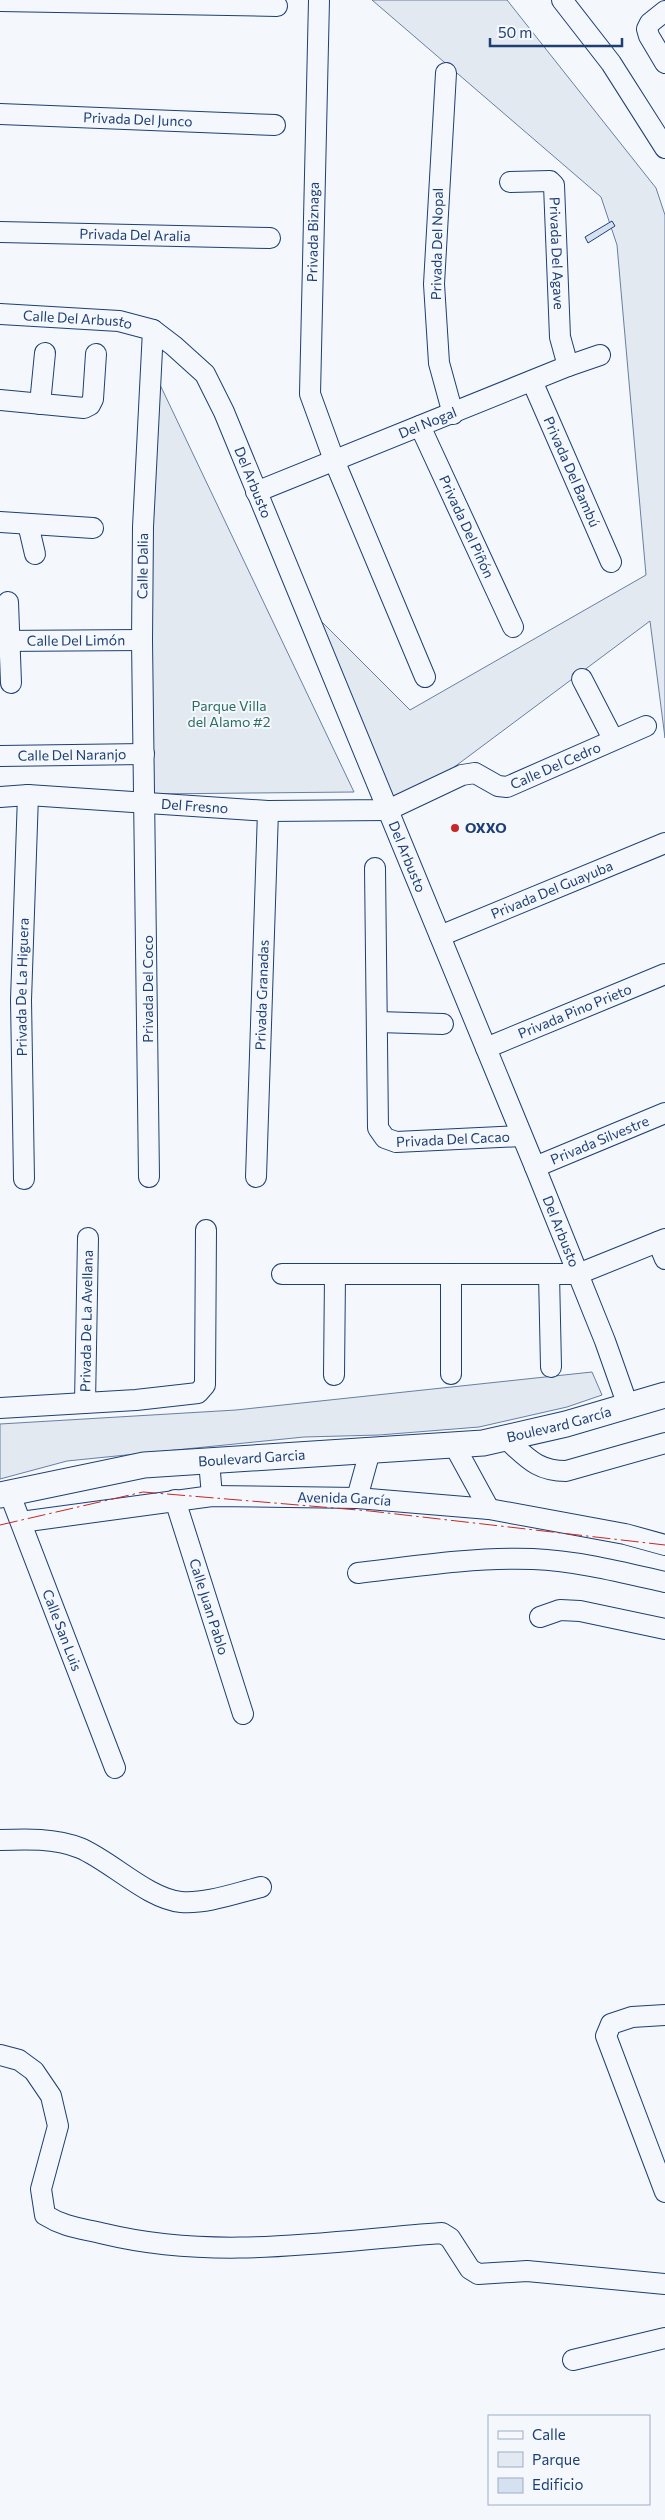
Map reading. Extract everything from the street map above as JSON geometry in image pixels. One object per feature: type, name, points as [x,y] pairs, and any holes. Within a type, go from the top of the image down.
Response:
[{"type":"main road","name":"Boulevard García","points":[[505,1438],[665,1395]]},
{"type":"main road","name":"Boulevard Garcia","points":[[5,1494],[144,1465],[454,1446],[483,1443],[505,1438]]},
{"type":"street","points":[[0,0],[277,6]]},
{"type":"street","name":"Privada Biznaga","points":[[320,0],[310,394],[334,460],[425,677]]},
{"type":"street","points":[[562,0],[610,63],[665,147]]},
{"type":"street","points":[[665,11],[650,23],[647,29],[649,36],[665,63]]},
{"type":"street","name":"Privada Del Nopal","points":[[446,73],[434,284],[439,363],[453,414]]},
{"type":"street","name":"Privada Del Junco","points":[[0,114],[275,125]]},
{"type":"street","name":"Privada Del Agave","points":[[510,182],[550,181],[554,185],[560,337],[568,366]]},
{"type":"street","name":"Privada Del Aralia","points":[[0,232],[270,238]]},
{"type":"street","name":"Calle Del Arbusto","points":[[0,314],[119,321],[152,330]]},
{"type":"street","name":"Del Arbusto","points":[[152,330],[174,346],[205,374],[224,412],[535,1167],[628,1406]]},
{"type":"street","name":"Calle Dalia","points":[[146,802],[142,640],[143,526],[152,330]]},
{"type":"street","points":[[40,404],[45,353]]},
{"type":"street","points":[[0,400],[84,408],[90,405],[92,399],[96,354]]},
{"type":"street","name":"Del Nogal","points":[[256,492],[568,366],[600,355]]},
{"type":"street","name":"Privada Del Bambú","points":[[532,381],[612,562]]},
{"type":"street","name":"Privada Del Piñón","points":[[420,426],[513,627]]},
{"type":"street","points":[[0,522],[93,528]]},
{"type":"street","points":[[28,524],[35,554]]},
{"type":"street","name":"Calle Del Limón","points":[[8,602],[6,641],[11,683]]},
{"type":"street","name":"Calle Del Limón","points":[[6,641],[142,640]]},
{"type":"street","name":"Calle Del Cedro","points":[[582,679],[613,739]]},
{"type":"street","name":"Calle Del Cedro","points":[[388,810],[462,775],[475,773],[498,786],[507,787],[646,726]]},
{"type":"street","name":"Calle Del Naranjo","points":[[0,756],[144,754]]},
{"type":"street","name":"Del Fresno","points":[[0,797],[28,795],[268,811],[388,810]]},
{"type":"street","name":"Privada De La Higuera","points":[[24,1178],[21,1000],[28,795]]},
{"type":"street","name":"Privada Del Coco","points":[[146,802],[149,1177]]},
{"type":"street","name":"Privada Granadas","points":[[256,1177],[268,811]]},
{"type":"street","name":"Privada Del Guayuba","points":[[440,936],[665,843]]},
{"type":"street","name":"Privada Del Cacao","points":[[375,868],[378,1128],[385,1138],[396,1142],[522,1136]]},
{"type":"street","name":"Privada Pino Prieto","points":[[486,1048],[665,974]]},
{"type":"street","points":[[378,1022],[443,1024]]},
{"type":"street","name":"Privada Silvestre","points":[[535,1167],[665,1113]]},
{"type":"street","name":"Privada De La Avellana","points":[[0,1408],[198,1394],[203,1390],[205,1385],[206,1230]]},
{"type":"street","name":"Privada De La Avellana","points":[[85,1403],[88,1238]]},
{"type":"street","points":[[282,1274],[578,1274],[663,1247]]},
{"type":"street","points":[[451,1274],[451,1374]]},
{"type":"street","points":[[549,1274],[550,1367]]},
{"type":"street","points":[[334,1375],[335,1275]]},
{"type":"street","name":"Boulevard García","points":[[505,1438],[539,1467],[549,1471],[566,1471],[665,1443]]},
{"type":"street","points":[[454,1446],[489,1509]]},
{"type":"street","points":[[357,1498],[370,1451]]},
{"type":"street","points":[[209,1461],[212,1496]]},
{"type":"street","name":"Calle San Luis","points":[[5,1494],[20,1522],[115,1768]]},
{"type":"street","name":"Avenida García","points":[[20,1522],[212,1496],[357,1498],[489,1509],[625,1534],[665,1545]]},
{"type":"street","name":"Calle Juan Pablo","points":[[175,1500],[243,1714]]},
{"type":"street","points":[[358,1573],[435,1564],[533,1559],[584,1564],[665,1582]]},
{"type":"street","points":[[540,1617],[560,1610],[580,1610],[665,1629]]},
{"type":"street","points":[[0,1840],[29,1839],[80,1848],[152,1892],[181,1902],[207,1900],[261,1887]]},
{"type":"street","points":[[665,2015],[632,2017],[611,2024],[606,2036],[657,2153],[665,2192]]},
{"type":"street","points":[[0,2055],[20,2060],[34,2071],[51,2096],[58,2126],[41,2189],[45,2214],[61,2225],[134,2241],[202,2248],[288,2247],[442,2233],[450,2238],[470,2270],[478,2274],[528,2271],[665,2284]]},
{"type":"street","points":[[573,2360],[665,2338]]},
{"type":"green space","points":[[372,0],[507,0],[656,188],[665,215],[665,738],[650,621],[410,800],[388,810],[301,601],[410,710],[646,575],[617,245],[601,197]]},
{"type":"green space","name":"Parque Villa del Alamo #2","points":[[153,370],[354,792],[149,794]]},
{"type":"green space","points":[[592,1372],[602,1395],[567,1407],[479,1427],[379,1435],[304,1437],[67,1461],[0,1479],[0,1424],[236,1410]]},
{"type":"building","points":[[612,221],[615,226],[588,243],[585,237]]},
{"type":"power","points":[[0,1525],[143,1492],[370,1511],[665,1545]]},
{"type":"place","name":"OXXO","points":[[455,828]]}]
